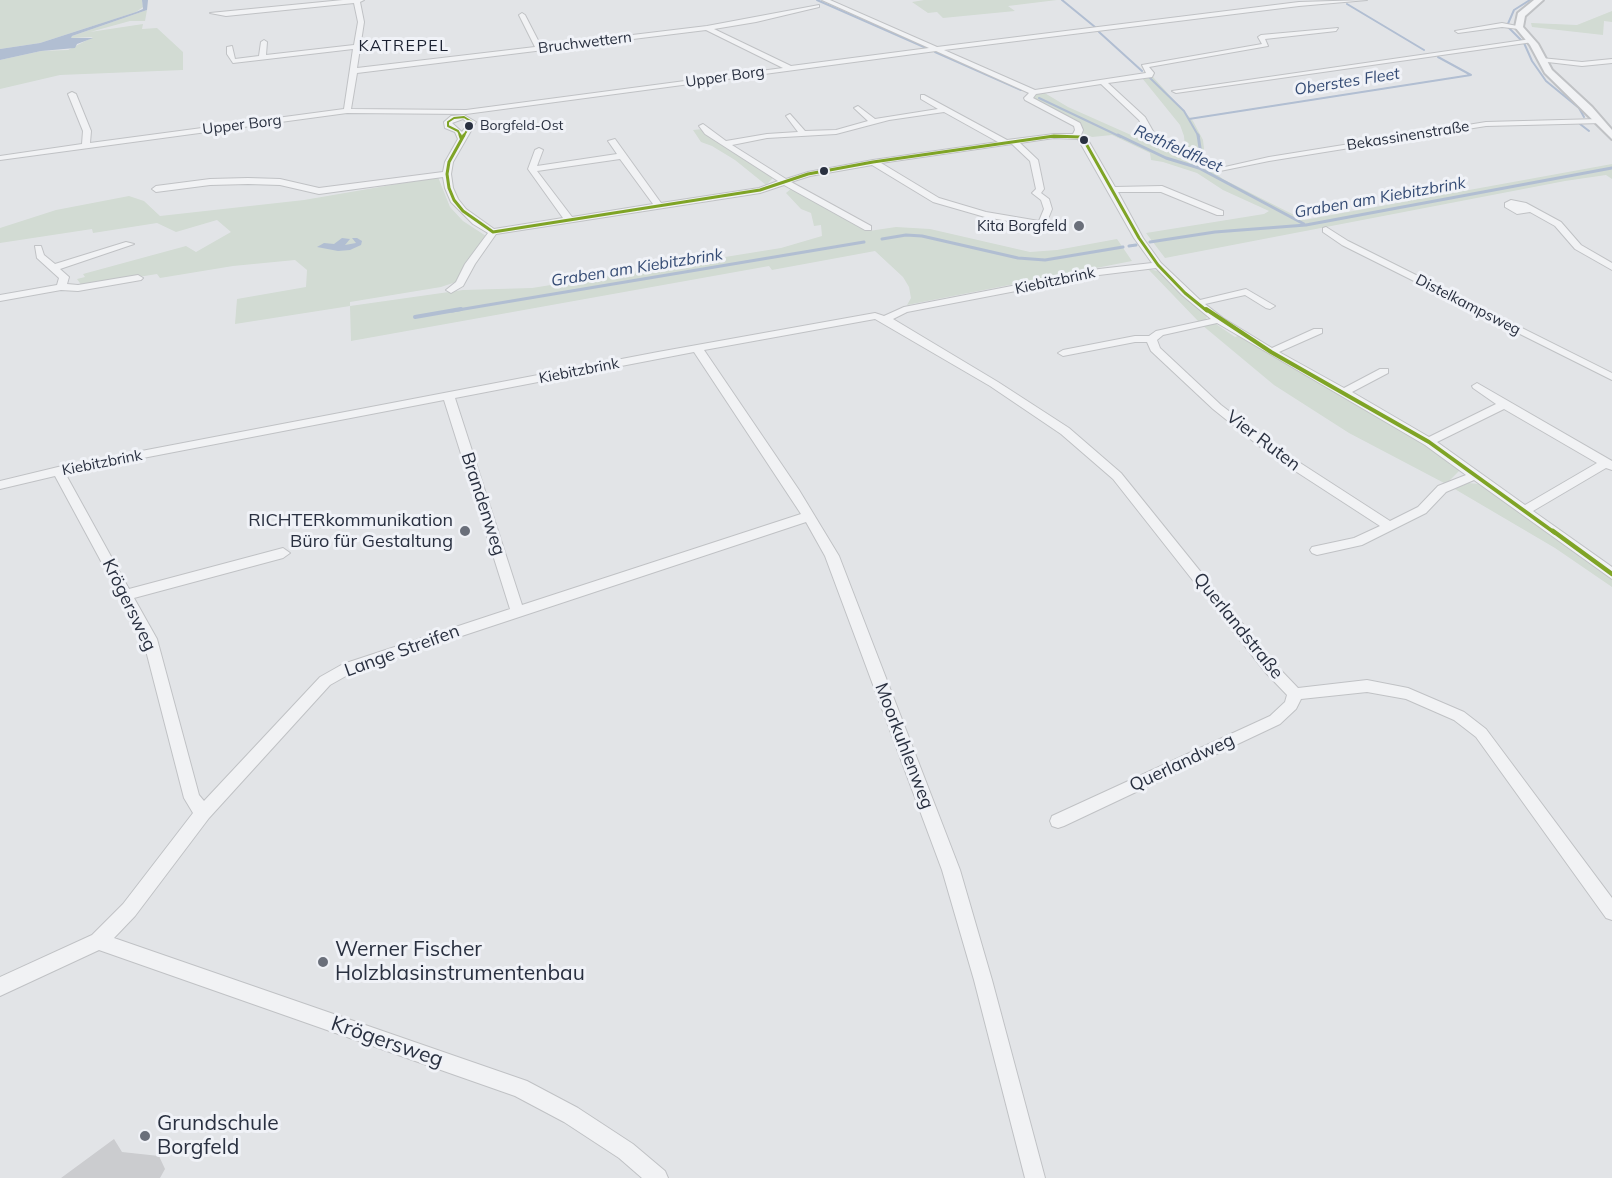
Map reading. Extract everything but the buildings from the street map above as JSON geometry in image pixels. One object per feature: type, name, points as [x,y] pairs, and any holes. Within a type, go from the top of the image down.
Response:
[{"type":"street","points":[[213,13],[228,14],[358,0],[361,22],[347,111]]},
{"type":"street","points":[[825,0],[1034,92],[1149,75],[1150,73],[1144,66],[1266,45],[1262,36],[1336,29]]},
{"type":"street","name":"Upper Borg","points":[[0,158],[29,156],[86,146],[347,111],[465,115],[937,49],[1299,4],[1364,0]]},
{"type":"street","points":[[1458,31],[1512,26],[1539,0]]},
{"type":"street","name":"Bruchwettern","points":[[352,71],[706,28],[756,20],[817,6]]},
{"type":"street","points":[[522,15],[539,48]]},
{"type":"street","points":[[1512,26],[1558,82],[1589,109],[1612,136]]},
{"type":"street","points":[[706,28],[789,68]]},
{"type":"street","points":[[1176,90],[1525,41]]},
{"type":"street","points":[[263,54],[264,42]]},
{"type":"street","points":[[230,51],[233,62],[263,54],[357,47]]},
{"type":"street","points":[[1541,60],[1588,64],[1612,61]]},
{"type":"street","points":[[1102,81],[1142,119],[1150,133]]},
{"type":"street","points":[[461,138],[458,131],[447,124],[454,118],[465,115],[472,122],[449,162],[447,174],[449,188],[458,205],[476,222],[493,232],[760,190],[818,172],[1010,142],[1073,135],[1080,130],[1077,125],[1028,98],[1034,92]]},
{"type":"street","points":[[72,94],[87,131],[86,146]]},
{"type":"street","points":[[873,162],[936,200],[985,214],[1042,224],[1048,209],[1045,199],[1036,193],[1040,189],[1034,160],[1010,142],[924,97]]},
{"type":"street","points":[[858,108],[874,123]]},
{"type":"street","points":[[725,144],[767,136],[851,129],[889,118],[945,110]]},
{"type":"street","points":[[790,116],[803,134]]},
{"type":"street","name":"Bekassinenstraße","points":[[1220,170],[1309,152],[1485,123],[1599,121]]},
{"type":"street","points":[[704,126],[708,132],[725,144],[785,182],[828,208],[868,228]]},
{"type":"street","points":[[1073,135],[1084,140],[1111,190],[1158,265],[1198,303],[1219,320],[1271,352],[1429,442],[1612,574]]},
{"type":"street","points":[[612,141],[660,207]]},
{"type":"street","points":[[532,169],[539,150]]},
{"type":"street","points":[[532,169],[622,156]]},
{"type":"street","points":[[532,169],[570,221]]},
{"type":"street","points":[[156,189],[248,181],[288,183],[319,191],[447,174]]},
{"type":"street","points":[[1111,190],[1162,189],[1220,213]]},
{"type":"street","points":[[1528,210],[1558,224],[1578,247],[1612,267]]},
{"type":"street","name":"Distelkampsweg","points":[[1326,230],[1345,243],[1612,377]]},
{"type":"street","points":[[451,290],[460,284],[470,264],[493,232]]},
{"type":"street","points":[[53,268],[129,244]]},
{"type":"street","points":[[38,248],[40,256],[64,277],[61,286]]},
{"type":"street","name":"Kiebitzbrink","points":[[0,485],[58,471],[697,348],[866,317],[885,320],[904,310],[1099,272],[1158,265]]},
{"type":"street","points":[[0,298],[61,286],[78,288],[138,278]]},
{"type":"street","points":[[1198,303],[1246,292],[1270,306]]},
{"type":"street","name":"Querlandstraße","points":[[885,320],[994,384],[1065,431],[1117,476],[1270,668],[1296,694],[1367,686],[1408,694],[1459,716],[1481,733],[1612,912]]},
{"type":"street","points":[[1063,353],[1136,339],[1151,339],[1160,333],[1219,320]]},
{"type":"street","points":[[1271,352],[1318,331]]},
{"type":"street","name":"Vier Ruten","points":[[1151,339],[1155,349],[1217,406],[1274,451],[1390,527]]},
{"type":"street","name":"Moorkuhlenweg","points":[[697,348],[809,516],[832,556],[951,870],[983,980],[1035,1178]]},
{"type":"street","points":[[1344,392],[1384,371]]},
{"type":"street","points":[[1477,386],[1609,464]]},
{"type":"street","name":"Brandenweg","points":[[449,397],[517,611]]},
{"type":"street","points":[[1429,442],[1504,404]]},
{"type":"street","points":[[1525,510],[1609,464]]},
{"type":"street","name":"Krögersweg","points":[[58,471],[150,639],[192,798],[203,813]]},
{"type":"street","points":[[1317,550],[1357,542],[1390,527],[1422,510],[1442,489],[1476,475]]},
{"type":"street","name":"Lange Streifen","points":[[0,987],[98,941],[129,910],[203,813],[325,681],[348,668],[809,516]]},
{"type":"street","points":[[126,595],[283,553]]},
{"type":"street","name":"Querlandweg","points":[[1058,821],[1275,720],[1291,705],[1296,694]]},
{"type":"street","name":"Krögersweg","points":[[98,941],[520,1088],[580,1121],[626,1151],[658,1178]]},
{"type":"shaded area","points":[[0,0],[142,0],[143,7],[136,12],[40,43],[0,49]]},
{"type":"shaded area","points":[[924,0],[1057,0],[1008,6],[1015,11],[943,18],[937,12],[928,13],[912,2]]},
{"type":"shaded area","points":[[147,10],[145,21],[130,21],[90,32],[143,24],[142,29],[157,28],[183,52],[183,70],[60,75],[0,89],[0,60],[41,51],[68,50],[93,37],[70,38],[72,36]]},
{"type":"shaded area","points":[[1612,11],[1612,22],[1604,21],[1603,35],[1532,27],[1531,23],[1577,25]]},
{"type":"shaded area","points":[[1153,77],[1193,121],[1203,140],[1205,157],[1214,163],[1206,166],[1223,179],[1304,220],[1612,164],[1612,179],[1606,175],[1565,181],[1165,258],[1146,233],[1264,214],[1269,211],[1223,190],[1197,173],[1151,160],[1150,153],[1112,135],[1092,137],[1083,133],[1082,126],[1074,119],[1033,98],[1034,94],[1043,92],[1068,107],[1158,147],[1183,152],[1184,136],[1180,125],[1142,78]]},
{"type":"shaded area","points":[[703,129],[774,177],[766,185],[735,160],[701,142],[693,130]]},
{"type":"shaded area","points":[[438,177],[450,207],[463,221],[486,236],[465,263],[456,282],[441,287],[350,302],[350,306],[235,324],[237,299],[306,287],[307,270],[295,260],[233,266],[160,278],[157,274],[82,286],[77,279],[85,277],[83,274],[186,246],[196,252],[231,232],[217,220],[176,232],[157,223],[93,233],[92,229],[0,243],[0,228],[56,210],[129,196],[144,201],[160,216],[304,200]]},
{"type":"shaded area","points":[[792,188],[869,231],[896,227],[930,229],[1030,252],[1057,250],[1117,239],[1132,261],[907,305],[911,298],[909,287],[903,277],[875,251],[772,270],[769,266],[351,341],[350,306],[463,290],[532,288],[781,248],[822,236],[821,225],[814,226],[811,213],[801,209],[786,193]]},
{"type":"shaded area","points":[[1148,269],[1158,271],[1207,316],[1206,320],[1199,322]]},
{"type":"shaded area","points":[[1216,324],[1235,337],[1238,336],[1343,395],[1425,444],[1461,469],[1446,484],[1349,433],[1274,385],[1202,325]]},
{"type":"shaded area","points":[[1468,483],[1480,484],[1612,580],[1612,587],[1555,548],[1453,488]]},
{"type":"water","points":[[142,0],[148,0],[147,10],[72,36],[71,38],[93,38],[77,44],[75,48],[41,51],[0,60],[0,49],[40,43],[136,12],[143,9]]},
{"type":"water","points":[[342,238],[350,239],[345,245],[356,243],[352,238],[357,238],[362,241],[361,245],[350,250],[338,251],[317,247],[324,243],[334,244]]},
{"type":"waterway","name":"Rethfeldfleet","points":[[817,0],[924,47]]},
{"type":"waterway","points":[[1062,0],[1095,27]]},
{"type":"waterway","points":[[1530,0],[1514,10],[1507,26],[1524,43],[1532,61],[1546,81],[1579,108],[1584,117]]},
{"type":"waterway","name":"Oberstes Fleet","points":[[1347,4],[1424,50]]},
{"type":"waterway","points":[[1099,32],[1142,71]]},
{"type":"waterway","name":"Rethfeldfleet","points":[[935,52],[1021,90]]},
{"type":"waterway","name":"Oberstes Fleet","points":[[1189,119],[1471,75],[1438,57]]},
{"type":"waterway","points":[[1149,77],[1184,111],[1198,135]]},
{"type":"waterway","name":"Rethfeldfleet","points":[[1039,98],[1121,137]]},
{"type":"waterway","points":[[1580,124],[1589,131]]},
{"type":"waterway","name":"Rethfeldfleet","points":[[1118,135],[1166,158],[1199,168]]},
{"type":"waterway","points":[[1198,135],[1202,161],[1199,168]]},
{"type":"waterway","name":"Rethfeldfleet","points":[[1199,168],[1304,224]]},
{"type":"waterway","name":"Graben am Kiebitzbrink","points":[[1150,242],[1215,232],[1306,225],[1612,168]]},
{"type":"waterway","name":"Graben am Kiebitzbrink","points":[[882,239],[906,235],[922,236],[1018,258],[1045,260],[1123,247]]},
{"type":"waterway","name":"Graben am Kiebitzbrink","points":[[452,311],[864,242]]},
{"type":"waterway","name":"Graben am Kiebitzbrink","points":[[1129,246],[1136,245]]},
{"type":"waterway","name":"Graben am Kiebitzbrink","points":[[415,317],[461,309]]},
{"type":"transit line","points":[[461,138],[458,131],[448,126],[448,122],[454,118],[464,117],[472,122],[449,162],[447,174],[449,188],[454,200],[463,211],[493,232],[760,190],[808,174],[873,162],[1054,136],[1080,137],[1084,140],[1139,238],[1158,265],[1185,293],[1219,320],[1271,352],[1429,442],[1612,574]]},
{"type":"place","name":"Borgfeld-Ost","points":[[469,126]]},
{"type":"place","name":"Kita Borgfeld","points":[[1079,226]]},
{"type":"place","name":"RICHTERkommunikation Büro für Gestaltung","points":[[465,531]]},
{"type":"place","name":"Werner Fischer Holzblasinstrumentenbau","points":[[323,962]]},
{"type":"place","name":"Grundschule Borgfeld","points":[[145,1136]]},
{"type":"district","name":"KATREPEL","points":[[404,46]]}]
